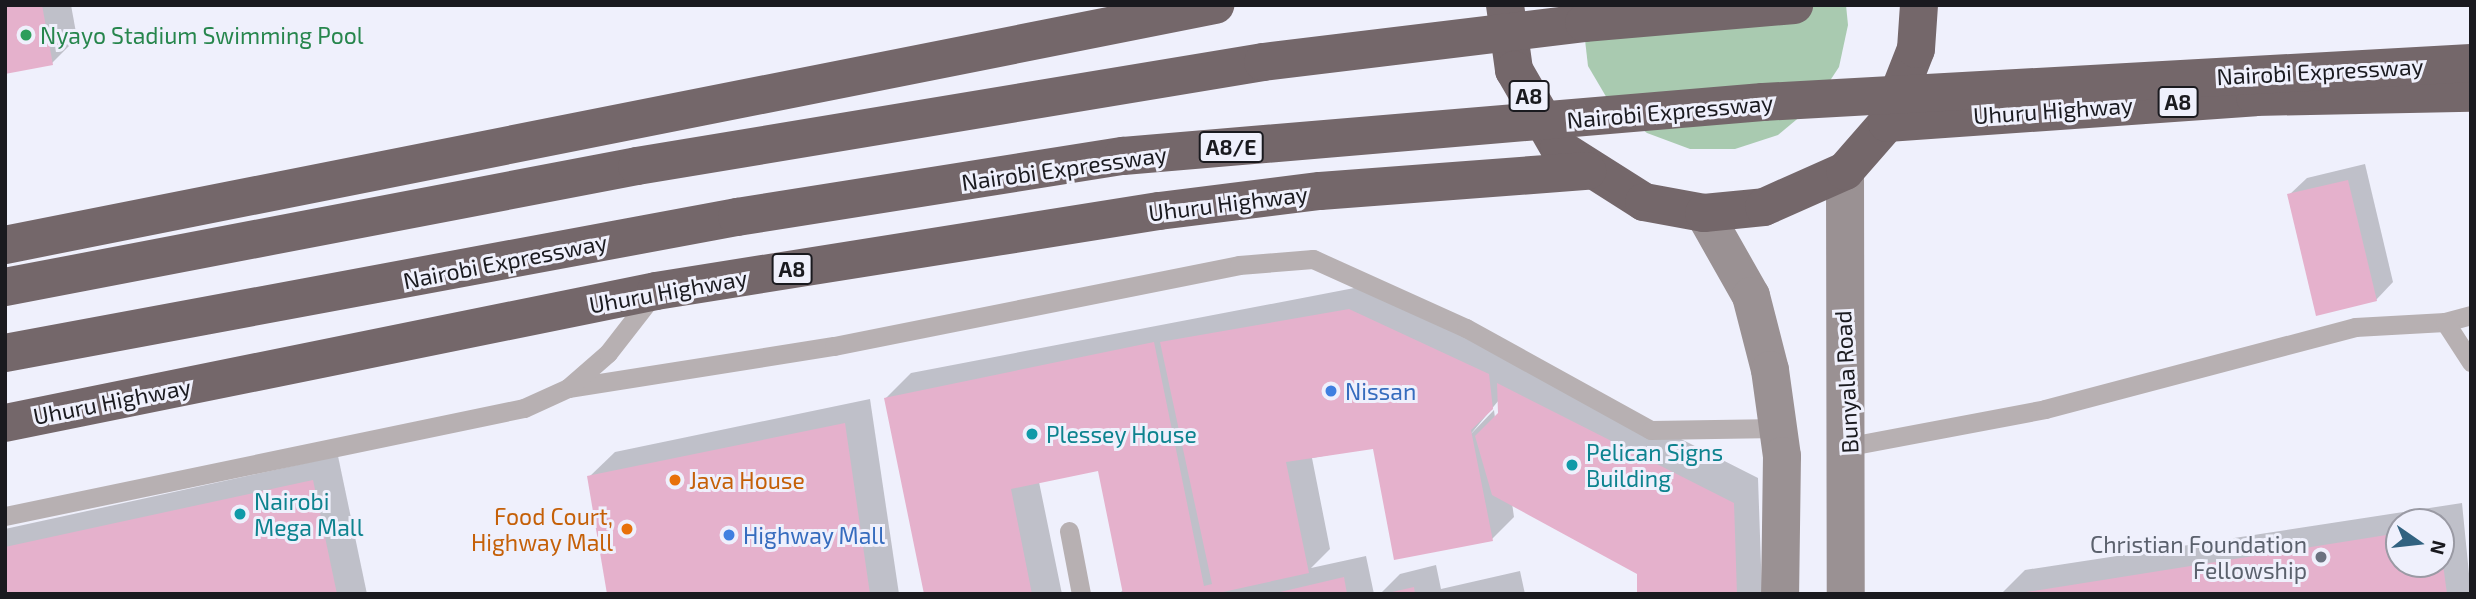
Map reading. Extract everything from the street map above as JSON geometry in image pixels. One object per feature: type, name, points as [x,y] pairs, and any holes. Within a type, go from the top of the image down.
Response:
[{"type":"highway","points":[[5,245],[1216,5]]},
{"type":"highway","name":"A8","points":[[1504,5],[1514,70],[1559,148],[1587,172],[1644,202],[1704,213],[1763,207],[1846,171]]},
{"type":"highway","points":[[5,287],[637,166],[1236,66],[1584,23],[1794,5]]},
{"type":"highway","points":[[1846,171],[1886,123],[1916,50],[1919,5]]},
{"type":"highway","name":"Uhuru Highway","points":[[1886,123],[2255,97],[2467,86]]},
{"type":"highway","name":"Nairobi Expressway","points":[[5,353],[737,217],[1123,156],[1763,102],[2467,86]]},
{"type":"highway","name":"Uhuru Highway","points":[[5,423],[656,291],[1172,209],[1587,172]]},
{"type":"main road","name":"Bunyala Road","points":[[1846,171],[1842,304],[1850,446],[1846,594]]},
{"type":"main road","points":[[1704,213],[1751,296],[1778,428],[1780,594]]},
{"type":"lane","points":[[5,516],[524,408],[568,388],[834,346],[1239,265],[1313,259],[1466,328],[1651,430],[1778,428]]},
{"type":"lane","points":[[568,388],[608,353],[656,291]]},
{"type":"lane","points":[[1850,446],[2045,409],[2356,327],[2445,322],[2471,315]]},
{"type":"lane","points":[[2445,322],[2471,362]]},
{"type":"lane","points":[[1069,531],[1081,594]]},
{"type":"green space","points":[[1581,5],[1846,5],[1848,25],[1839,67],[1814,105],[1778,135],[1735,149],[1690,149],[1647,133],[1611,105],[1588,66]]},
{"type":"building","name":"Nyayo Stadium Swimming Pool","points":[[5,5],[42,5],[53,65],[5,74]]},
{"type":"building","points":[[2348,180],[2377,301],[2316,316],[2287,194]]},
{"type":"building","points":[[1349,309],[1489,374],[1493,409],[1471,430],[1493,541],[1394,560],[1373,449],[1286,462],[1309,573],[1214,594],[1123,594],[1098,471],[1011,489],[1032,594],[924,594],[884,398],[1154,342],[1204,586],[1212,584],[1160,342]]},
{"type":"building","name":"Pelican Signs Building","points":[[1497,383],[1734,503],[1737,594],[1637,594],[1637,574],[1492,495],[1475,436],[1498,413]]},
{"type":"building","name":"Highway Mall","points":[[845,423],[870,594],[607,594],[587,476]]},
{"type":"building","name":"Nairobi Mega Mall","points":[[313,480],[337,594],[5,594],[5,547]]},
{"type":"building","name":"Christian Foundation Fellowship","points":[[2385,535],[2385,578],[2445,578],[2447,594],[2014,594]]},
{"type":"building","points":[[1344,577],[1347,594],[1276,594],[1276,593]]},
{"type":"building","points":[[1414,587],[1415,594],[1388,594],[1388,593]]},
{"type":"place","name":"Nyayo Stadium Swimming Pool","points":[[26,35]]},
{"type":"place","name":"Nissan","points":[[1331,391]]},
{"type":"place","name":"Plessey House","points":[[1032,434]]},
{"type":"place","name":"Pelican Signs Building","points":[[1572,465]]},
{"type":"place","name":"Java House","points":[[675,480]]},
{"type":"place","name":"Nairobi Mega Mall","points":[[240,514]]},
{"type":"place","name":"Food Court, Highway Mall","points":[[627,529]]},
{"type":"place","name":"Highway Mall","points":[[729,535]]},
{"type":"place","name":"Christian Foundation Fellowship","points":[[2321,557]]}]
